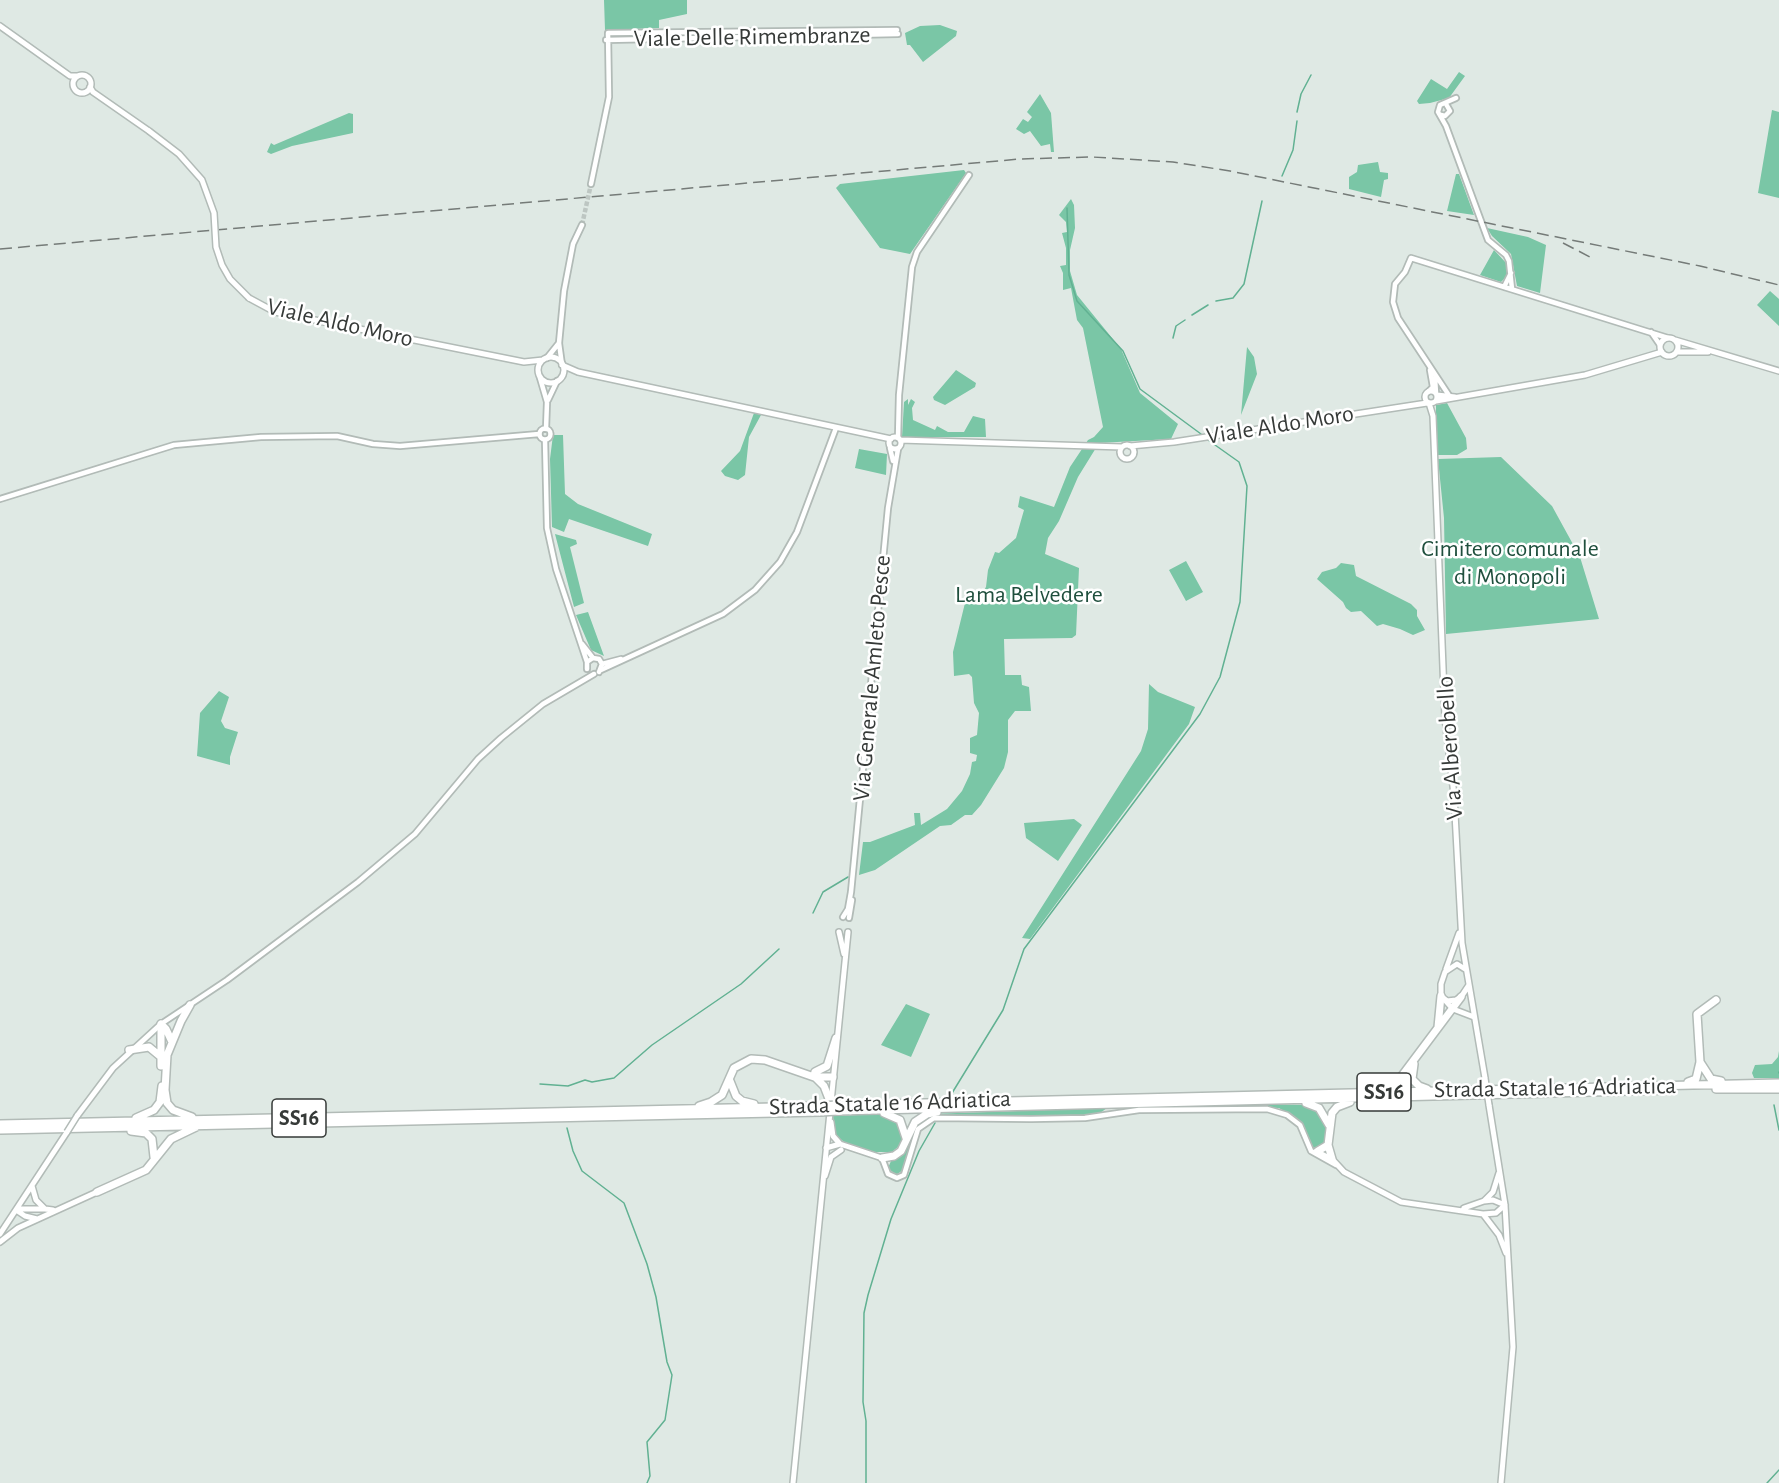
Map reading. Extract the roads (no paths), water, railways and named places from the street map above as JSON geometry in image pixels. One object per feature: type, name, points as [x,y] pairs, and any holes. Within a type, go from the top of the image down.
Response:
[{"type":"highway","points":[[1437,1029],[1443,998]]},
{"type":"highway","points":[[1354,1093],[1394,1082],[1416,1059],[1461,998]]},
{"type":"highway","points":[[1641,1086],[1694,1081],[1700,1062],[1697,1014],[1716,1000]]},
{"type":"highway","points":[[190,1005],[171,1042],[165,1066],[167,1102],[181,1114],[200,1122]]},
{"type":"highway","points":[[161,1024],[166,1029],[171,1042]]},
{"type":"highway","points":[[126,1121],[145,1116],[160,1102],[161,1024]]},
{"type":"highway","points":[[814,1075],[827,1066],[836,1038]]},
{"type":"highway","points":[[129,1050],[149,1047],[161,1057]]},
{"type":"highway","points":[[502,1113],[527,1110],[704,1105],[722,1095],[740,1063],[751,1059],[765,1060],[814,1075],[833,1077]]},
{"type":"highway","points":[[1416,1059],[1412,1078],[1419,1086],[1434,1091]]},
{"type":"highway","points":[[1700,1062],[1705,1072],[1716,1081],[1738,1080],[1751,1084]]},
{"type":"highway","points":[[814,1075],[837,1107],[889,1114],[903,1125],[906,1141]]},
{"type":"highway","points":[[730,1078],[733,1092],[747,1103],[820,1109]]},
{"type":"highway","name":"Strada Statale 16 Adriatica","points":[[0,1124],[794,1112],[863,1105],[1779,1083]]},
{"type":"highway","name":"Strada Statale 16 Adriatica","points":[[837,1107],[1289,1101],[1779,1089]]},
{"type":"highway","points":[[1334,1162],[1328,1145],[1329,1125],[1337,1107],[1370,1098]]},
{"type":"highway","points":[[1289,1101],[1311,1104],[1319,1108],[1329,1125]]},
{"type":"highway","points":[[882,1158],[894,1156],[901,1151],[912,1125],[927,1114],[1041,1105]]},
{"type":"highway","name":"Strada Statale 16 Adriatica","points":[[0,1130],[502,1113],[820,1109]]},
{"type":"highway","points":[[98,1192],[146,1170],[171,1139],[200,1122]]},
{"type":"highway","points":[[90,1128],[146,1133],[155,1145],[154,1159]]},
{"type":"highway","points":[[1314,1151],[1328,1145]]},
{"type":"highway","points":[[105,1197],[111,1186]]},
{"type":"main road","points":[[0,26],[70,76],[73,83]]},
{"type":"main road","points":[[70,76],[78,76]]},
{"type":"main road","points":[[73,83],[78,76]]},
{"type":"main road","name":"Viale Aldo Moro","points":[[78,76],[87,77],[90,90]]},
{"type":"main road","name":"Viale Aldo Moro","points":[[73,83],[76,91],[90,90],[149,131],[179,154],[202,180],[214,213],[216,247],[222,265],[230,279],[249,298],[275,312],[524,362],[545,359]]},
{"type":"main road","points":[[1426,393],[1433,399],[1453,397],[1585,375],[1646,355],[1661,348],[1668,338],[1779,371]]},
{"type":"main road","points":[[1675,340],[1679,347],[1677,352]]},
{"type":"main road","points":[[1661,348],[1670,356],[1677,352],[1722,354]]},
{"type":"main road","points":[[578,372],[562,375],[557,381],[548,383],[539,376],[545,359],[556,358],[562,365],[578,372],[878,437],[913,441],[1130,446],[1133,454],[1127,459],[1102,446]]},
{"type":"main road","name":"Viale Aldo Moro","points":[[524,362],[539,376]]},
{"type":"main road","points":[[562,365],[562,375]]},
{"type":"main road","points":[[1426,393],[1433,399]]},
{"type":"main road","points":[[1410,405],[1426,393]]},
{"type":"main road","name":"Viale Aldo Moro","points":[[1130,446],[1150,445],[1410,405],[1433,399]]},
{"type":"main road","name":"Via Alberobello","points":[[1433,399],[1445,718],[1454,795],[1461,929],[1505,1205],[1513,1372],[1501,1483]]},
{"type":"main road","points":[[878,437],[890,447],[898,448],[913,441]]},
{"type":"main road","points":[[890,447],[895,439]]},
{"type":"main road","points":[[895,439],[898,448]]},
{"type":"main road","name":"Viale Aldo Moro","points":[[1133,454],[1150,445]]},
{"type":"main road","points":[[1120,455],[1122,447]]},
{"type":"main road","points":[[1461,929],[1441,984],[1443,998],[1453,1010],[1465,1011],[1474,1017]]},
{"type":"main road","points":[[839,932],[844,962]]},
{"type":"main road","points":[[792,1483],[829,1118],[837,1107],[833,1077],[848,932]]},
{"type":"main road","points":[[1445,972],[1456,964],[1466,970]]},
{"type":"main road","points":[[1443,998],[1461,998],[1469,984]]},
{"type":"main road","points":[[0,1234],[98,1086],[129,1050],[161,1024]]},
{"type":"main road","points":[[829,1118],[833,1136],[841,1147]]},
{"type":"main road","points":[[822,1183],[831,1157],[841,1147]]},
{"type":"main road","points":[[826,1148],[841,1147],[882,1158]]},
{"type":"main road","points":[[1334,1162],[1401,1202],[1414,1206],[1459,1209],[1483,1214],[1496,1213],[1505,1205],[1493,1200],[1459,1209]]},
{"type":"main road","points":[[1484,1201],[1493,1191],[1500,1172]]},
{"type":"main road","points":[[32,1185],[33,1194],[45,1209]]},
{"type":"main road","points":[[0,1242],[18,1228],[98,1192]]},
{"type":"main road","points":[[16,1210],[57,1210]]},
{"type":"main road","points":[[16,1210],[25,1216],[37,1219]]},
{"type":"main road","points":[[1483,1214],[1499,1234],[1508,1257]]},
{"type":"street","name":"Viale Delle Rimembranze","points":[[898,32],[606,40],[608,33],[898,32]]},
{"type":"street","points":[[591,184],[610,86],[606,40]]},
{"type":"street","points":[[1444,115],[1456,98],[1438,108],[1444,115],[1481,225],[1488,240],[1506,255],[1512,270],[1512,289]]},
{"type":"street","points":[[1446,104],[1450,109]]},
{"type":"street","points":[[895,439],[912,267],[917,252],[969,176]]},
{"type":"street","points":[[562,365],[559,343],[564,291],[573,244],[582,225]]},
{"type":"street","points":[[1453,397],[1398,318],[1393,302],[1395,284],[1405,272],[1411,258],[1668,338]]},
{"type":"street","points":[[1504,287],[1512,270]]},
{"type":"street","points":[[1651,332],[1661,348]]},
{"type":"street","points":[[545,359],[559,343]]},
{"type":"street","points":[[1426,393],[1433,387],[1432,369]]},
{"type":"street","points":[[1432,369],[1433,399]]},
{"type":"street","points":[[539,376],[547,402],[546,429],[551,435],[545,440]]},
{"type":"street","points":[[547,402],[557,381]]},
{"type":"street","points":[[161,1024],[331,904],[404,844],[474,764],[522,720],[576,683],[594,674],[601,667],[624,659],[723,614],[747,598],[780,562],[797,532],[836,428]]},
{"type":"street","points":[[0,499],[174,445],[261,437],[337,436],[400,447],[539,434],[541,430],[546,429]]},
{"type":"street","points":[[539,434],[545,440],[547,528],[556,568],[587,662],[587,669],[576,683]]},
{"type":"street","name":"Via Generale Amleto Pesce","points":[[890,447],[894,463]]},
{"type":"street","name":"Via Generale Amleto Pesce","points":[[851,892],[894,463],[898,448]]},
{"type":"street","points":[[582,643],[593,658],[599,660],[601,667]]},
{"type":"street","points":[[587,662],[593,658]]},
{"type":"street","points":[[587,669],[594,674]]},
{"type":"street","points":[[843,917],[848,909],[851,892]]},
{"type":"street","points":[[849,918],[851,892]]},
{"type":"street","points":[[882,1158],[888,1174],[897,1178],[904,1175],[918,1129],[934,1118],[1085,1118],[1139,1110],[1278,1110],[1300,1125],[1314,1151],[1334,1162]]},
{"type":"waterway","points":[[1297,112],[1301,94],[1311,75]]},
{"type":"waterway","points":[[1282,176],[1293,150],[1297,121]]},
{"type":"waterway","points":[[1216,301],[1233,298],[1244,284],[1262,201]]},
{"type":"waterway","points":[[1067,208],[1069,275],[1077,301],[1123,351],[1140,389],[1201,434]]},
{"type":"waterway","points":[[1192,315],[1208,305]]},
{"type":"waterway","points":[[1173,338],[1176,326],[1185,320]]},
{"type":"waterway","points":[[949,1098],[1003,1010],[1024,949],[1200,714],[1220,677],[1240,602],[1247,486],[1239,462],[1208,440]]},
{"type":"waterway","points":[[813,913],[823,892],[848,877]]},
{"type":"waterway","points":[[540,1084],[568,1086],[585,1080],[592,1082],[614,1078],[652,1045],[741,984],[779,949]]},
{"type":"waterway","points":[[1774,1105],[1779,1130]]},
{"type":"waterway","points":[[866,1483],[866,1421],[863,1402],[864,1313],[891,1219],[919,1151],[935,1123]]},
{"type":"waterway","points":[[567,1128],[573,1151],[582,1171],[624,1203],[647,1264],[656,1297],[667,1362],[672,1375],[665,1420],[647,1442],[650,1476],[647,1483]]},
{"type":"waterway","points":[[1767,1483],[1779,1470]]},
{"type":"tunnel","points":[[582,225],[591,184]]},
{"type":"railway","points":[[0,249],[1020,159],[1092,157],[1173,162],[1230,171],[1700,266],[1779,285]]},
{"type":"railway","points":[[1563,243],[1590,257]]},
{"type":"park label","name":"Cimitero comunale di Monopoli","points":[[1510,563]]},
{"type":"park label","name":"Lama Belvedere","points":[[1029,595]]}]
